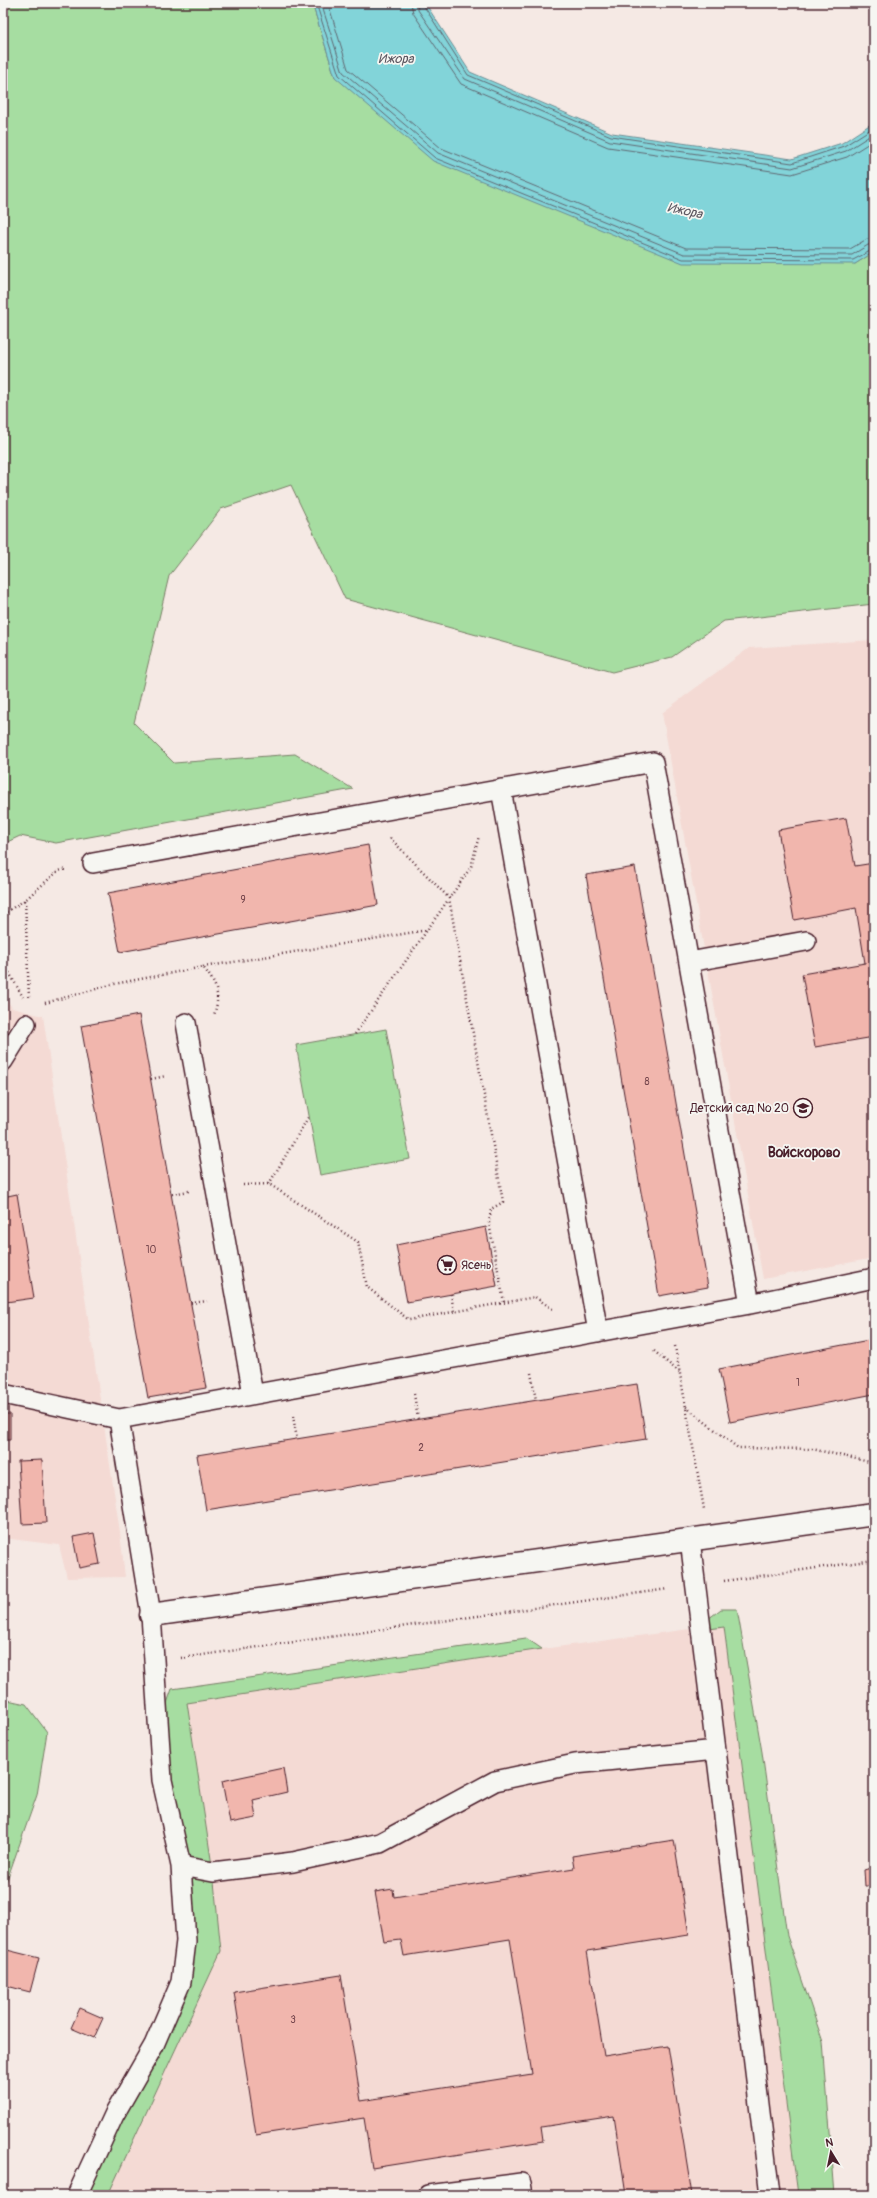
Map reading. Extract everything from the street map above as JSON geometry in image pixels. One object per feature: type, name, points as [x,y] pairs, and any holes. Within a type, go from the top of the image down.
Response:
[{"type":"street","points":[[151,1615],[874,1514]]},
{"type":"lane","points":[[93,864],[653,762],[750,1304]]},
{"type":"lane","points":[[496,790],[592,1333]]},
{"type":"lane","points":[[689,962],[806,941]]},
{"type":"lane","points":[[3,1061],[28,1016]]},
{"type":"lane","points":[[188,1031],[253,1394]]},
{"type":"lane","points":[[3,1394],[119,1419],[750,1304],[874,1278]]},
{"type":"lane","points":[[77,2195],[114,2115],[154,2045],[181,1982],[186,1941],[181,1866],[162,1780],[151,1615],[119,1419]]},
{"type":"lane","points":[[700,1539],[695,1585],[770,2195]]},
{"type":"lane","points":[[181,1866],[213,1872],[293,1862],[380,1843],[495,1781],[575,1764],[716,1750]]},
{"type":"lane","points":[[428,2195],[521,2183],[523,2195]]},
{"type":"path","points":[[355,1034],[470,867],[496,790]]},
{"type":"path","points":[[366,814],[449,898],[503,1202],[491,1209],[489,1223],[504,1302]]},
{"type":"path","points":[[3,914],[25,900],[58,871]]},
{"type":"path","points":[[25,900],[28,1016]]},
{"type":"path","points":[[28,1016],[114,984],[203,967],[428,930]]},
{"type":"path","points":[[3,962],[28,1016]]},
{"type":"path","points":[[188,1031],[213,1018],[218,1003],[214,981],[203,967]]},
{"type":"path","points":[[269,1184],[309,1116]]},
{"type":"path","points":[[215,1186],[269,1184],[358,1242],[366,1287],[409,1320],[535,1297],[592,1333]]},
{"type":"path","points":[[451,1294],[454,1312]]},
{"type":"path","points":[[670,1318],[686,1407],[700,1539]]},
{"type":"path","points":[[686,1407],[738,1448],[812,1450],[874,1463]]},
{"type":"path","points":[[153,1662],[874,1560]]},
{"type":"shaded area","name":"Детский сад № 20","points":[[874,640],[874,1258],[763,1279],[662,713],[749,648]]},
{"type":"shaded area","points":[[3,992],[12,1008],[43,1016],[120,1532],[125,1577],[67,1578],[59,1545],[3,1538]]},
{"type":"shaded area","points":[[724,1627],[798,2195],[108,2195],[221,1951],[213,1872],[187,1703],[542,1649],[690,1629]]},
{"type":"green space","points":[[3,3],[312,3],[335,77],[855,264],[874,252],[874,604],[724,621],[672,657],[612,672],[345,599],[291,485],[221,509],[169,576],[134,723],[174,763],[295,754],[353,789],[56,843],[20,836],[3,844]]},
{"type":"green space","points":[[386,1029],[410,1159],[320,1175],[296,1045]]},
{"type":"green space","points":[[721,1609],[737,1609],[762,1752],[787,1936],[823,2042],[835,2195],[798,2195],[724,1627],[709,1629],[708,1619]]},
{"type":"green space","points":[[526,1638],[542,1649],[187,1703],[213,1872],[221,1951],[108,2195],[85,2195],[190,1980],[180,1834],[169,1762],[164,1712],[172,1689]]},
{"type":"green space","points":[[3,1699],[26,1704],[47,1732],[37,1795],[3,1891]]},
{"type":"water","name":"Ижора","points":[[312,3],[425,3],[470,72],[612,133],[792,159],[842,143],[874,122],[874,252],[855,264],[683,263],[433,161],[335,77]]},
{"type":"building","points":[[846,818],[855,866],[874,863],[874,1037],[815,1047],[802,974],[865,963],[856,908],[794,920],[778,830]]},
{"type":"building","points":[[368,845],[378,905],[120,952],[108,893]]},
{"type":"building","points":[[635,867],[708,1287],[659,1296],[586,875]]},
{"type":"building","points":[[139,1015],[206,1388],[148,1398],[81,1026]]},
{"type":"building","points":[[17,1194],[34,1298],[6,1302],[3,1282],[3,1197]]},
{"type":"building","name":"Ясень","points":[[486,1227],[497,1286],[407,1302],[396,1245]]},
{"type":"building","points":[[874,1339],[874,1394],[730,1422],[719,1369]]},
{"type":"building","points":[[637,1384],[646,1439],[206,1510],[197,1455]]},
{"type":"building","points":[[3,1414],[10,1414],[10,1440],[3,1440]]},
{"type":"building","points":[[42,1460],[46,1523],[22,1524],[18,1461]]},
{"type":"building","points":[[94,1533],[100,1564],[79,1568],[73,1537]]},
{"type":"building","points":[[283,1768],[287,1792],[253,1800],[256,1818],[230,1823],[222,1781]]},
{"type":"building","points":[[674,1840],[689,1935],[587,1951],[604,2056],[668,2046],[692,2195],[626,2195],[614,2116],[541,2127],[543,2141],[372,2168],[364,2118],[256,2135],[234,1992],[341,1975],[361,2101],[532,2074],[510,1939],[404,1956],[401,1940],[384,1942],[375,1892],[393,1889],[394,1897],[574,1868],[572,1856]]},
{"type":"building","points":[[874,1867],[874,1893],[873,1886],[865,1886],[864,1870]]},
{"type":"building","points":[[3,1949],[39,1958],[30,1992],[3,1985]]},
{"type":"building","points":[[80,2008],[103,2018],[94,2038],[71,2028]]},
{"type":"place","name":"Детский сад № 20","points":[[803,1108]]},
{"type":"place","name":"Ясень","points":[[447,1265]]},
{"type":"district","name":"Войскорово","points":[[804,1152]]}]
